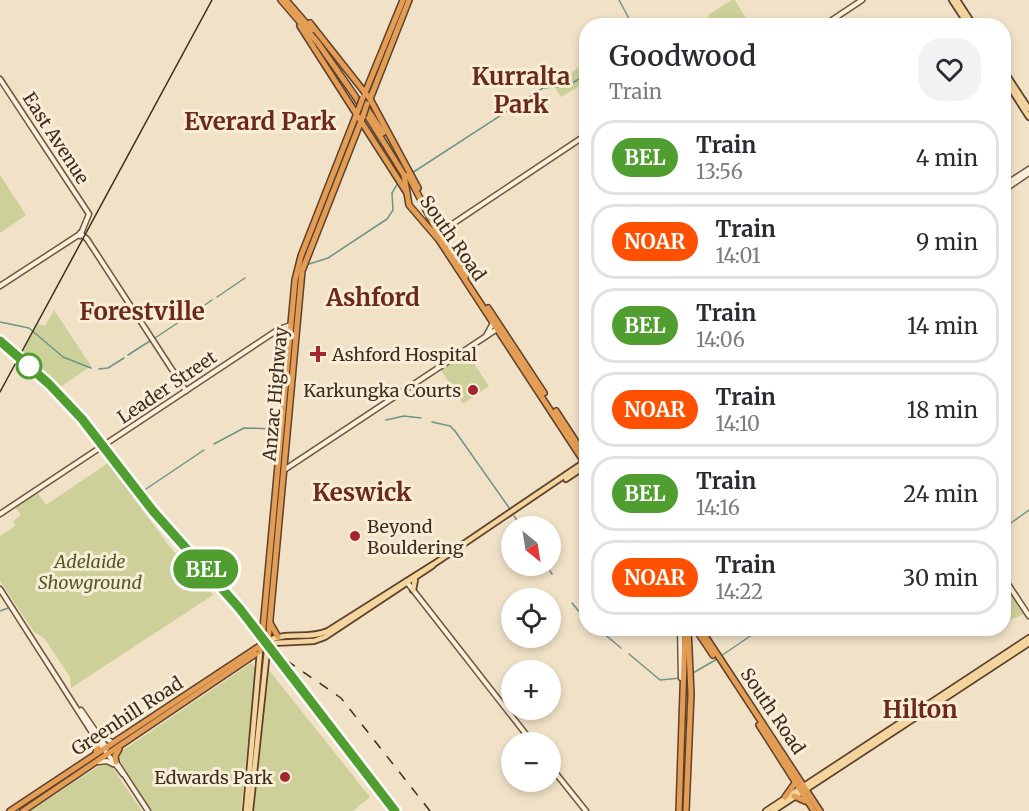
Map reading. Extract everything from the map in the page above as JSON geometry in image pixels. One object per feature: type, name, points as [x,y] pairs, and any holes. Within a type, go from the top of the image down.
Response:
[{"type":"highway","points":[[281,0],[360,115],[371,138]]},
{"type":"highway","points":[[286,0],[326,40],[358,82],[408,181]]},
{"type":"highway","points":[[286,0],[328,50],[408,181]]},
{"type":"highway","name":"Anzac Highway","points":[[292,335],[291,325],[297,287],[325,204],[368,99],[369,81],[403,0]]},
{"type":"highway","points":[[368,99],[409,0]]},
{"type":"highway","points":[[288,10],[327,54],[405,174]]},
{"type":"highway","points":[[380,55],[382,57],[389,51]]},
{"type":"highway","points":[[358,82],[364,84],[369,81]]},
{"type":"highway","points":[[338,82],[352,110],[354,131],[361,131],[371,138],[405,174]]},
{"type":"highway","name":"South Road","points":[[408,181],[409,205],[439,240],[493,323],[499,328]]},
{"type":"highway","name":"South Road","points":[[408,181],[579,454]]},
{"type":"highway","name":"Anzac Highway","points":[[265,645],[263,628],[281,469],[292,335],[297,311],[295,280],[301,256],[325,204]]},
{"type":"highway","points":[[295,280],[298,280],[301,275]]},
{"type":"highway","points":[[291,325],[297,311]]},
{"type":"highway","points":[[279,329],[285,329],[292,335]]},
{"type":"highway","name":"Anzac Highway","points":[[288,384],[291,376],[291,351]]},
{"type":"highway","name":"Anzac Highway","points":[[265,645],[270,622],[277,507]]},
{"type":"highway","points":[[686,636],[686,811]]},
{"type":"highway","name":"South Road","points":[[703,636],[820,811]]},
{"type":"highway","name":"Greenhill Road","points":[[22,809],[95,754],[124,744],[265,645]]},
{"type":"highway","name":"Greenhill Road","points":[[11,811],[32,805],[97,762],[113,742],[265,645]]},
{"type":"highway","name":"South Road","points":[[717,658],[792,766],[812,808]]},
{"type":"highway","points":[[679,811],[686,677]]},
{"type":"highway","points":[[186,694],[200,692]]},
{"type":"highway","points":[[145,722],[149,724],[160,719]]},
{"type":"highway","points":[[95,754],[98,742]]},
{"type":"highway","points":[[116,764],[116,754],[124,744]]},
{"type":"highway","points":[[785,797],[802,786]]},
{"type":"highway","points":[[794,796],[812,808]]},
{"type":"main road","points":[[952,0],[964,18]]},
{"type":"main road","points":[[957,0],[969,18]]},
{"type":"main road","points":[[1011,82],[1029,110]]},
{"type":"main road","points":[[1011,89],[1029,117]]},
{"type":"main road","points":[[407,586],[434,564],[579,469]]},
{"type":"main road","points":[[265,645],[306,639],[328,631],[407,586],[434,564]]},
{"type":"main road","points":[[401,575],[407,586]]},
{"type":"main road","points":[[772,809],[794,796],[802,786],[1029,639]]},
{"type":"main road","name":"Anzac Highway","points":[[248,811],[266,660],[265,645]]},
{"type":"main road","name":"Anzac Highway","points":[[255,745],[259,666],[265,645]]},
{"type":"main road","points":[[244,661],[254,660],[259,666]]},
{"type":"main road","points":[[772,809],[785,797]]},
{"type":"street","points":[[835,18],[862,0]]},
{"type":"street","name":"East Avenue","points":[[0,79],[88,213],[80,235]]},
{"type":"street","points":[[448,227],[579,140]]},
{"type":"street","points":[[1011,181],[1029,169]]},
{"type":"street","points":[[1011,185],[1029,173]]},
{"type":"street","points":[[0,286],[80,235],[186,390]]},
{"type":"street","points":[[486,337],[493,323]]},
{"type":"street","name":"Leader Street","points":[[0,514],[279,329],[291,325]]},
{"type":"street","points":[[281,469],[293,464],[499,328]]},
{"type":"street","points":[[407,586],[524,732]]},
{"type":"street","points":[[0,589],[98,742],[107,751]]},
{"type":"street","points":[[1011,589],[1029,616]]},
{"type":"street","points":[[681,636],[686,677],[680,691],[683,729]]},
{"type":"street","points":[[76,705],[98,734],[148,811]]},
{"type":"street","points":[[98,734],[113,742]]},
{"type":"street","points":[[97,762],[107,761],[116,764]]},
{"type":"street","points":[[561,780],[586,811]]},
{"type":"green space","points":[[735,0],[746,18],[709,18],[709,14]]},
{"type":"green space","points":[[579,67],[579,86],[561,97],[554,86]]},
{"type":"green space","points":[[0,175],[26,215],[0,233]]},
{"type":"green space","points":[[54,310],[91,366],[59,388],[22,353],[38,324],[45,326]]},
{"type":"green space","points":[[467,353],[489,386],[463,404],[441,370]]},
{"type":"green space","name":"Adelaide Showground","points":[[108,463],[170,547],[213,595],[71,688],[70,677],[44,638],[34,632],[0,581],[0,536],[15,526],[13,521],[21,515],[15,507],[37,492],[46,505]]},
{"type":"green space","points":[[1011,594],[1024,614],[1011,619]]},
{"type":"green space","points":[[251,663],[255,668],[241,811],[152,811],[120,761],[119,753]]},
{"type":"green space","points":[[268,669],[370,797],[353,811],[252,811]]},
{"type":"green space","points":[[105,762],[110,764],[142,811],[30,811]]},
{"type":"waterway","points":[[619,0],[629,18]]},
{"type":"waterway","points":[[412,173],[543,88],[567,86],[579,79]]},
{"type":"waterway","points":[[309,264],[328,258],[387,219],[393,210],[392,193],[398,183]]},
{"type":"waterway","points":[[217,297],[245,278]]},
{"type":"waterway","points":[[184,319],[212,300]]},
{"type":"waterway","points":[[0,322],[29,328],[63,357],[91,368]]},
{"type":"waterway","points":[[155,338],[179,322]]},
{"type":"waterway","points":[[128,355],[150,341]]},
{"type":"waterway","points":[[99,369],[108,368],[124,358]]},
{"type":"waterway","points":[[386,420],[404,416],[421,418]]},
{"type":"waterway","points":[[432,422],[450,426],[455,431],[510,509]]},
{"type":"waterway","points":[[214,444],[244,428],[277,429]]},
{"type":"waterway","points":[[140,493],[204,450]]},
{"type":"waterway","points":[[1011,523],[1029,510]]},
{"type":"waterway","points":[[572,603],[579,612]]},
{"type":"waterway","points":[[0,611],[8,608]]},
{"type":"waterway","points":[[607,636],[621,648]]},
{"type":"waterway","points":[[721,656],[750,636]]},
{"type":"waterway","points":[[629,654],[660,680],[681,678]]},
{"type":"waterway","points":[[686,677],[717,659]]},
{"type":"tram line","points":[[0,392],[212,0]]},
{"type":"railway","points":[[0,343],[37,375],[76,415],[257,639]]},
{"type":"railway","points":[[272,647],[283,658],[341,698],[430,811]]},
{"type":"railway","points":[[280,661],[395,811]]},
{"type":"train","name":"BEL","points":[[0,341],[49,384],[82,419],[153,511],[240,609],[395,811]]},
{"type":"place","name":"Ashford Hospital","points":[[318,354]]},
{"type":"place","name":"Karkungka Courts","points":[[473,390]]},
{"type":"place","name":"Beyond Bouldering","points":[[355,536]]},
{"type":"place","name":"Edwards Park","points":[[285,777]]},
{"type":"district","name":"Kurralta Park","points":[[521,90]]},
{"type":"district","name":"Everard Park","points":[[260,121]]},
{"type":"district","name":"Ashford","points":[[373,297]]},
{"type":"district","name":"Forestville","points":[[142,311]]},
{"type":"district","name":"Keswick","points":[[362,492]]},
{"type":"district","name":"Hilton","points":[[920,709]]}]
